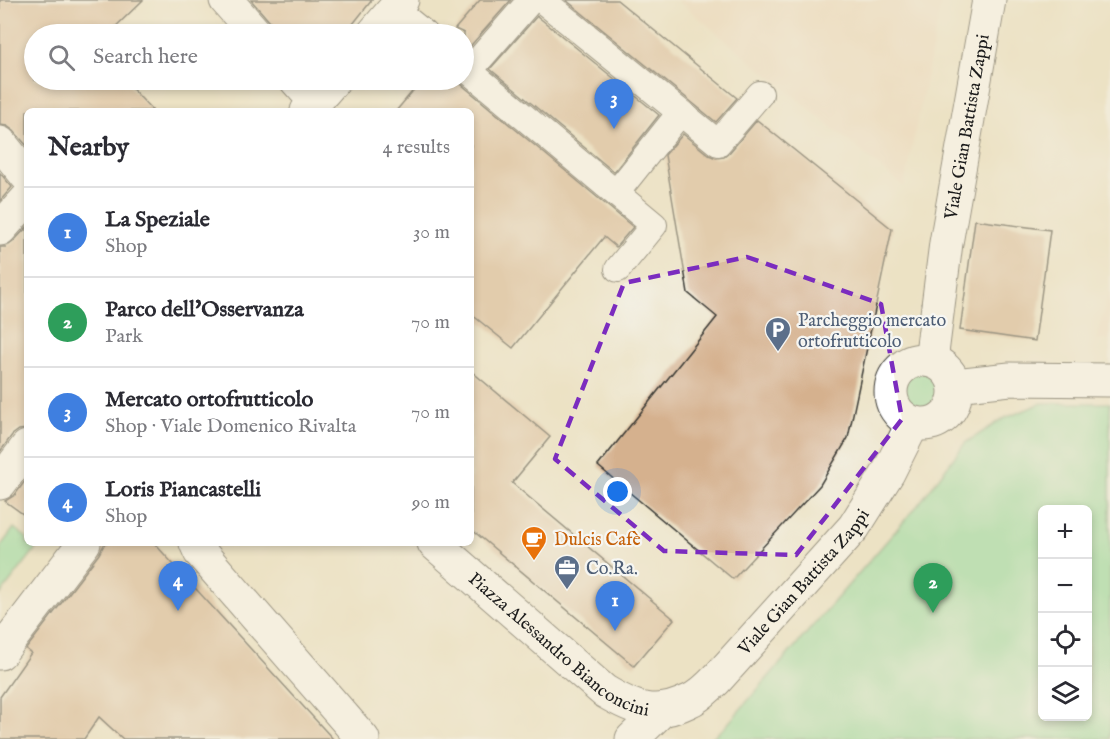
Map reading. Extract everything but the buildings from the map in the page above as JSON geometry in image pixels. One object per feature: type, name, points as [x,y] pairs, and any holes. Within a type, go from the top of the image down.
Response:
[{"type":"street","points":[[226,0],[247,24]]},
{"type":"street","points":[[474,61],[531,0]]},
{"type":"street","points":[[542,0],[718,143],[760,94]]},
{"type":"street","name":"Viale Gian Battista Zappi","points":[[931,361],[946,243],[989,0]]},
{"type":"street","points":[[381,24],[398,4],[416,24]]},
{"type":"street","points":[[474,76],[654,225],[618,269]]},
{"type":"street","points":[[616,193],[680,112]]},
{"type":"street","points":[[0,143],[24,172]]},
{"type":"street","points":[[0,229],[24,202]]},
{"type":"street","points":[[920,360],[940,364],[948,372],[955,385],[953,406],[946,415],[932,424],[913,423],[900,415],[894,406],[891,387],[896,375],[903,367],[920,360]]},
{"type":"street","points":[[955,385],[1010,379],[1110,380]]},
{"type":"street","name":"Viale Gian Battista Zappi","points":[[662,710],[691,701],[716,680],[854,526],[888,473],[913,423]]},
{"type":"street","points":[[0,483],[24,451]]},
{"type":"street","points":[[0,653],[82,546]]},
{"type":"street","points":[[197,546],[200,552],[363,739]]},
{"type":"street","name":"Piazza Alessandro Bianconcini","points":[[437,546],[604,691],[621,702],[639,709],[662,710]]},
{"type":"street","points":[[632,739],[662,710]]},
{"type":"highlighted area","points":[[747,257],[881,304],[902,419],[796,555],[664,551],[555,459],[624,283]]},
{"type":"shaded area","points":[[677,0],[942,0],[904,187]]},
{"type":"shaded area","points":[[1110,286],[1110,340],[1096,340]]},
{"type":"green space","points":[[921,368],[936,371],[942,377],[948,395],[941,410],[924,417],[906,409],[900,390],[904,378],[914,370]]},
{"type":"green space","points":[[1042,403],[1110,403],[1110,739],[710,739],[725,727],[918,505],[965,443],[1003,419]]},
{"type":"green space","points":[[14,528],[24,536],[24,546],[38,546],[0,595],[0,547]]},
{"type":"place","name":"Mercato ortofrutticolo","points":[[614,129]]},
{"type":"place","name":"Parcheggio mercato ortofrutticolo","points":[[778,353]]},
{"type":"place","name":"Dulcis Cafè","points":[[534,562]]},
{"type":"place","name":"Co.Ra.","points":[[567,591]]},
{"type":"place","name":"Loris Piancastelli","points":[[178,611]]},
{"type":"place","name":"Parco dell'Osservanza","points":[[933,613]]},
{"type":"place","name":"La Speziale","points":[[615,631]]}]
